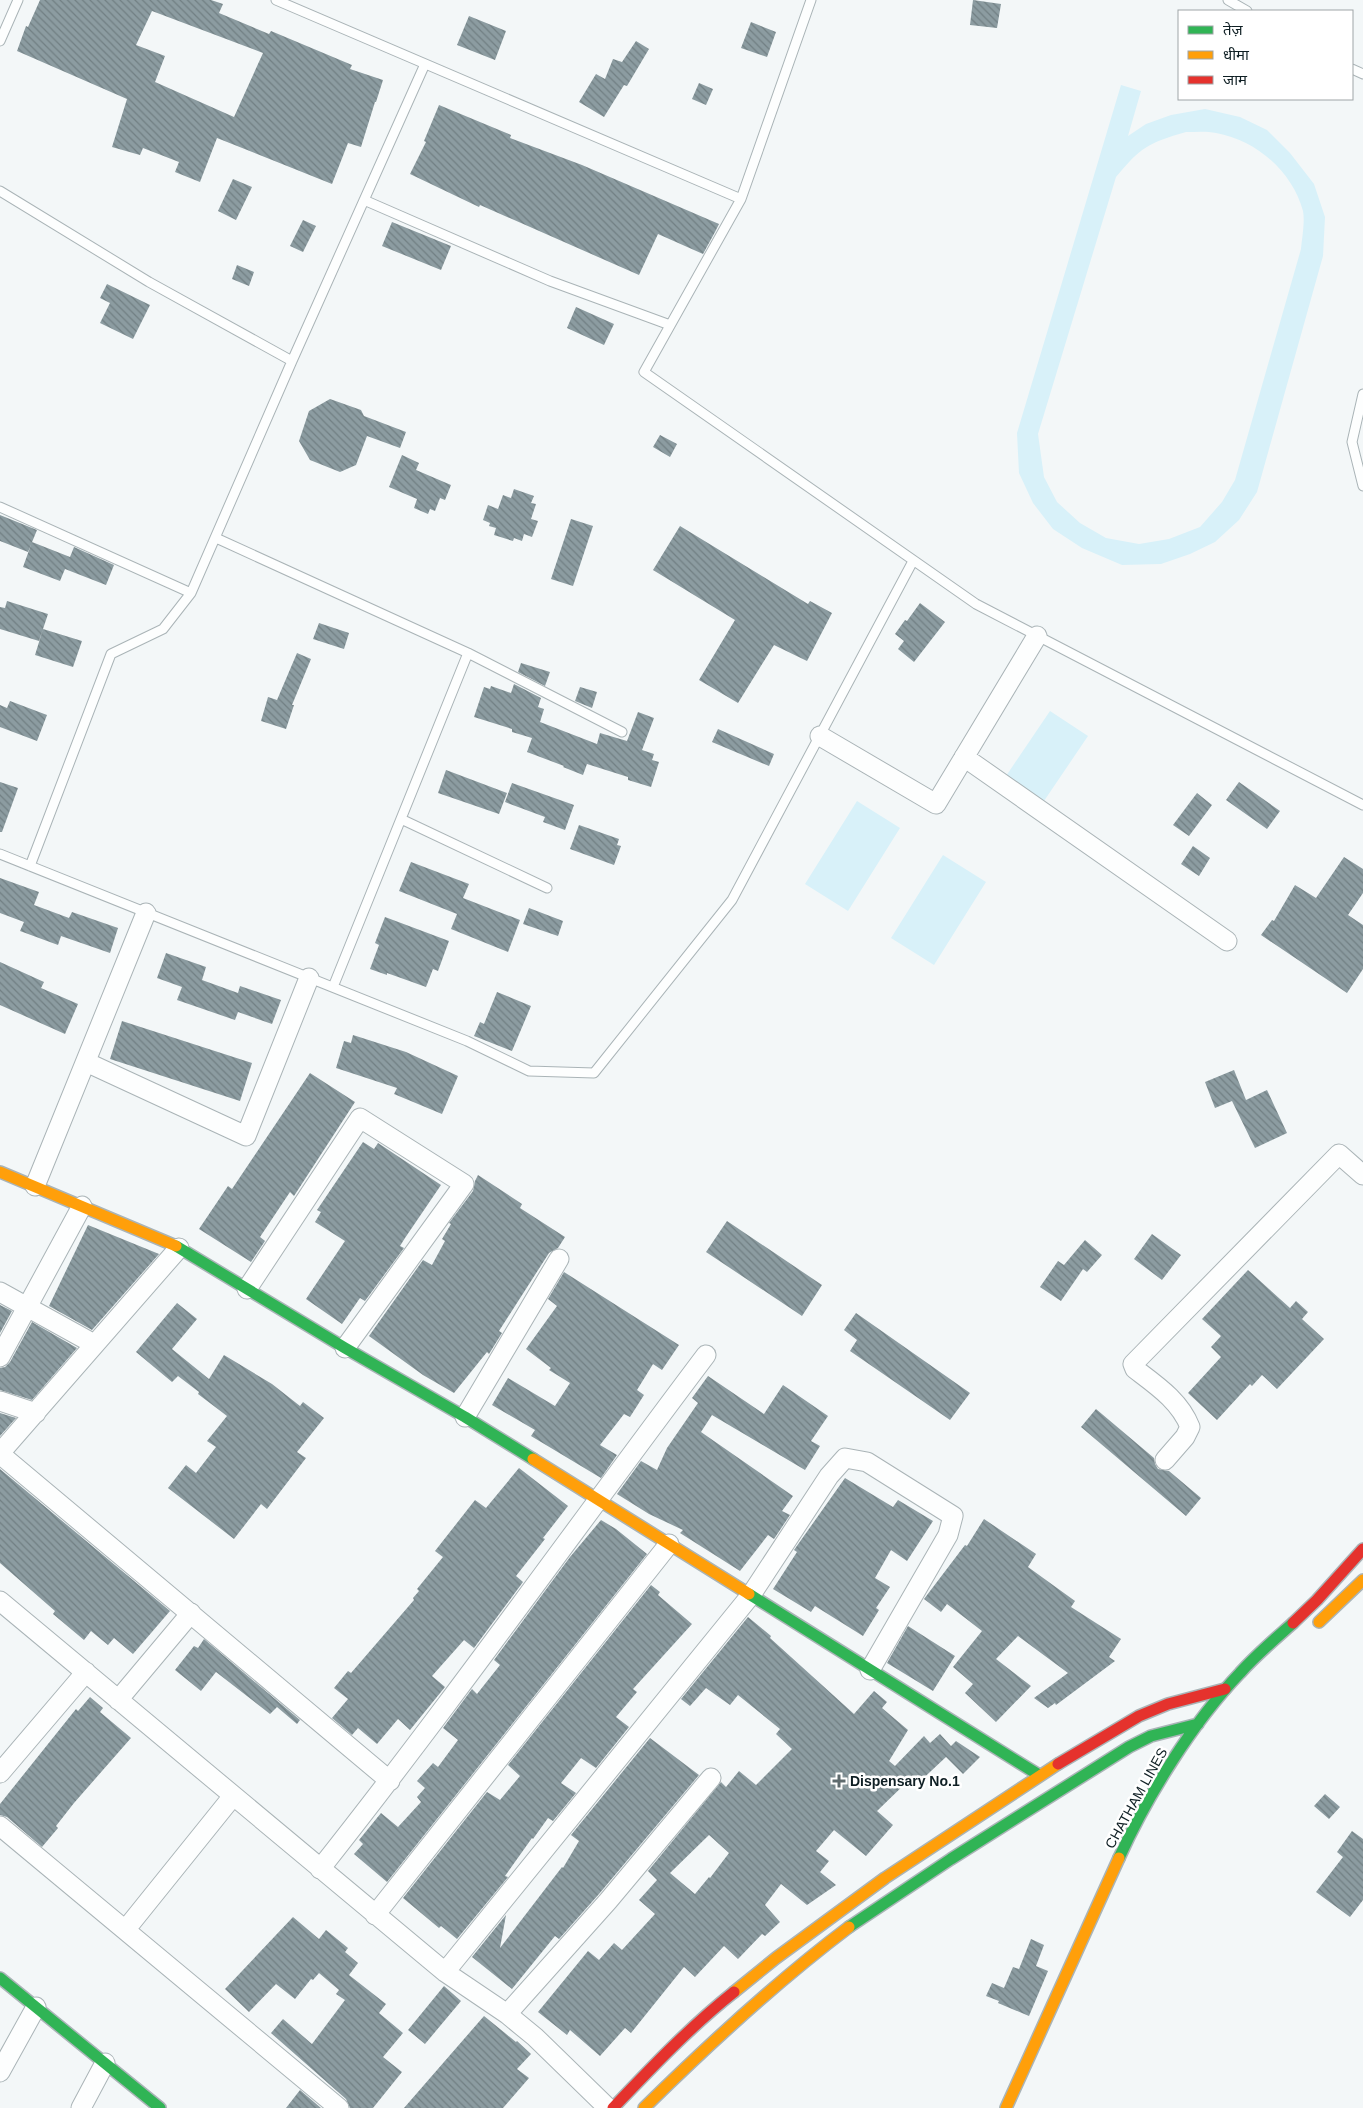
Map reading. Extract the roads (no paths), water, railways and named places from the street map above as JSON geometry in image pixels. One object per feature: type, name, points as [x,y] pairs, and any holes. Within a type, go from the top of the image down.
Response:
[{"type":"main road","points":[[0,1172],[179,1248],[345,1348],[465,1417],[1039,1775]]},
{"type":"main road","name":"CHATHAM LINES","points":[[1006,2108],[1124,1847],[1168,1768],[1198,1724],[1240,1672],[1317,1600],[1363,1549]]},
{"type":"main road","points":[[1308,1634],[1363,1580]]},
{"type":"main road","points":[[613,2108],[662,2056],[709,2012],[776,1958],[885,1878],[1039,1775],[1139,1716],[1168,1704],[1226,1689]]},
{"type":"main road","points":[[644,2108],[676,2076],[806,1960],[892,1898],[1129,1747],[1151,1736],[1198,1724]]},
{"type":"main road","points":[[0,1978],[160,2108]]},
{"type":"street","points":[[820,736],[936,804],[1037,636]]},
{"type":"street","points":[[964,758],[1227,941]]},
{"type":"street","points":[[35,1186],[146,913]]},
{"type":"street","points":[[86,1062],[246,1136],[309,978]]},
{"type":"street","points":[[247,1289],[360,1118],[464,1184],[345,1348]]},
{"type":"street","points":[[1165,1460],[1185,1437],[1190,1427],[1175,1402],[1135,1369],[1132,1364],[1339,1154],[1363,1175]]},
{"type":"street","points":[[0,1357],[82,1206]]},
{"type":"street","points":[[179,1248],[0,1453],[390,1781]]},
{"type":"street","points":[[465,1417],[559,1259]]},
{"type":"street","points":[[0,1292],[94,1344]]},
{"type":"street","points":[[320,1868],[390,1781],[596,1500],[706,1355]]},
{"type":"street","points":[[0,1401],[36,1413]]},
{"type":"street","points":[[445,1972],[751,1595],[829,1476],[845,1458],[867,1462],[953,1516],[948,1536],[870,1670]]},
{"type":"street","points":[[375,1914],[669,1544]]},
{"type":"street","points":[[0,1601],[445,1972],[507,2014],[535,2037],[608,2108]]},
{"type":"street","points":[[118,1700],[191,1613]]},
{"type":"street","points":[[0,1774],[86,1672]]},
{"type":"street","points":[[507,2014],[608,1901],[711,1778]]},
{"type":"street","points":[[126,1929],[233,1796]]},
{"type":"street","points":[[0,1826],[339,2108]]},
{"type":"street","points":[[0,2072],[7,2041],[36,2007]]},
{"type":"street","points":[[81,2108],[105,2063]]},
{"type":"lane","points":[[0,41],[18,0]]},
{"type":"lane","points":[[276,0],[741,199]]},
{"type":"lane","points":[[811,0],[741,199],[644,372],[976,604],[1363,805]]},
{"type":"lane","points":[[1228,0],[1245,10]]},
{"type":"lane","points":[[30,866],[111,654],[163,629],[191,592],[425,64]]},
{"type":"lane","points":[[0,191],[149,282],[292,361]]},
{"type":"lane","points":[[364,200],[550,281],[670,325]]},
{"type":"lane","points":[[1363,394],[1352,442],[1363,486]]},
{"type":"lane","points":[[0,507],[191,592]]},
{"type":"lane","points":[[216,538],[468,653],[622,732]]},
{"type":"lane","points":[[0,854],[467,1041],[529,1071],[594,1073],[732,900],[913,560]]},
{"type":"lane","points":[[333,987],[468,653]]},
{"type":"lane","points":[[401,819],[547,888]]},
{"type":"place","name":"Dispensary No.1","points":[[839,1781]]}]
